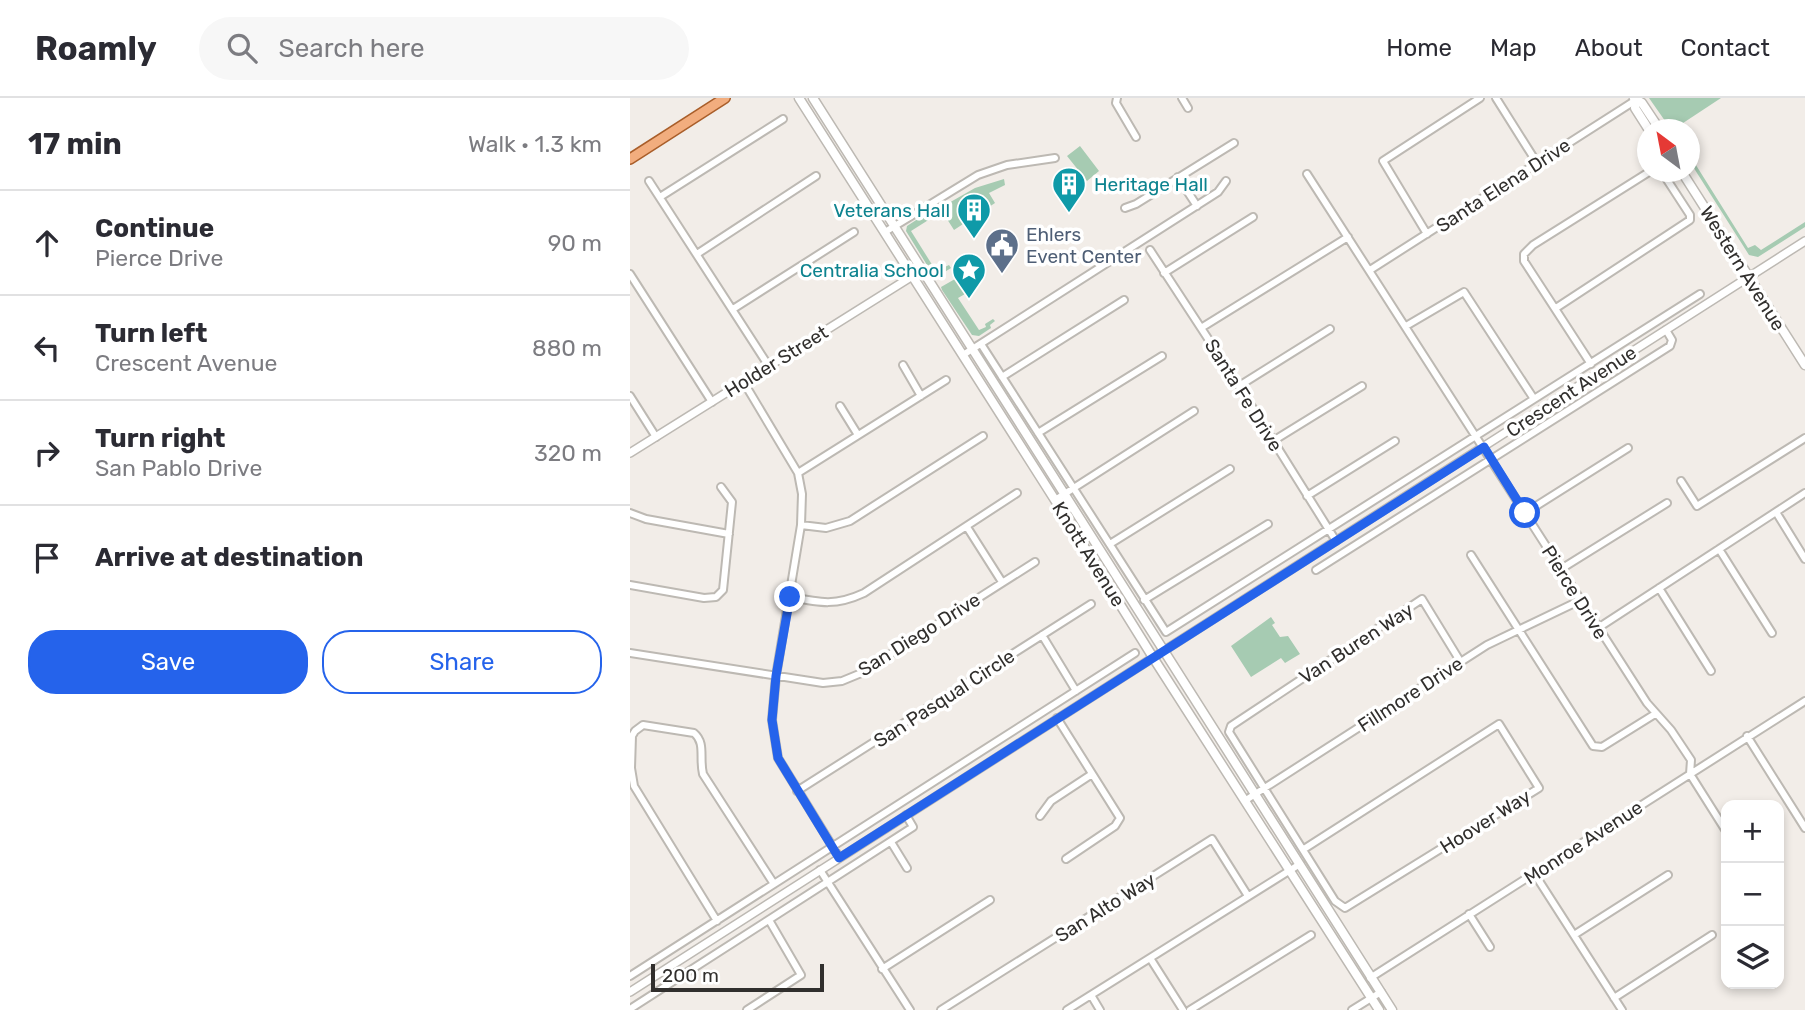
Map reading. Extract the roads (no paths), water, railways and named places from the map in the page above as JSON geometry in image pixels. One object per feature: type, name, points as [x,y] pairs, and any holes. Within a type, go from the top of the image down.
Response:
[{"type":"main road","points":[[630,159],[725,98]]},
{"type":"main road","name":"Knott Avenue","points":[[799,98],[1153,659],[1379,1010]]},
{"type":"main road","name":"Knott Avenue","points":[[813,98],[1392,1010]]},
{"type":"main road","points":[[1642,119],[1635,108],[1635,99],[1642,103],[1653,119]]},
{"type":"main road","name":"Western Avenue","points":[[1688,182],[1805,365]]},
{"type":"main road","points":[[1209,744],[1219,738]]},
{"type":"street","points":[[1117,98],[1116,103],[1136,137]]},
{"type":"street","points":[[1182,98],[1188,108]]},
{"type":"street","points":[[1427,234],[1383,161],[1480,98]]},
{"type":"street","points":[[1496,98],[1537,163]]},
{"type":"street","name":"Santa Elena Drive","points":[[1370,270],[1635,99]]},
{"type":"street","points":[[660,197],[783,119]]},
{"type":"street","points":[[1125,208],[1136,204],[1234,143]]},
{"type":"street","points":[[885,232],[978,175],[1007,165],[1055,158]]},
{"type":"street","name":"Pierce Drive","points":[[1307,174],[1598,628],[1655,714],[1671,730],[1691,760],[1690,774],[1721,823]]},
{"type":"street","points":[[697,254],[816,176]]},
{"type":"street","points":[[1178,177],[1197,206]]},
{"type":"street","points":[[1591,364],[1524,261],[1524,254],[1527,249],[1637,180]]},
{"type":"street","points":[[649,181],[768,365]]},
{"type":"street","points":[[963,355],[1197,206],[1218,192],[1226,181]]},
{"type":"street","points":[[1556,308],[1690,220],[1690,215],[1669,182]]},
{"type":"street","points":[[1164,273],[1253,217]]},
{"type":"street","points":[[733,309],[854,232]]},
{"type":"street","points":[[1201,328],[1348,237]]},
{"type":"street","name":"Crescent Avenue","points":[[630,992],[1805,241]]},
{"type":"street","name":"Santa Fe Drive","points":[[1150,250],[1336,541]]},
{"type":"street","name":"Holder Street","points":[[630,453],[922,270]]},
{"type":"street","points":[[630,275],[712,402]]},
{"type":"street","points":[[1406,326],[1464,292],[1534,399]]},
{"type":"street","name":"Crescent Avenue","points":[[1144,600],[1166,632],[1700,294]]},
{"type":"street","points":[[1002,377],[1125,300]]},
{"type":"street","points":[[1239,386],[1330,329]]},
{"type":"street","points":[[1316,570],[1670,346],[1672,340],[1666,330]]},
{"type":"street","points":[[981,344],[1144,600],[1268,524]]},
{"type":"street","points":[[1038,433],[1162,356]]},
{"type":"street","points":[[902,365],[921,396]]},
{"type":"street","points":[[798,473],[946,380]]},
{"type":"street","points":[[743,381],[798,473],[802,494],[801,525],[776,676],[772,720],[778,758],[839,858]]},
{"type":"street","points":[[1273,441],[1362,386]]},
{"type":"street","points":[[630,396],[656,436]]},
{"type":"street","points":[[840,406],[858,435]]},
{"type":"street","points":[[1055,500],[1194,411]]},
{"type":"street","points":[[801,525],[826,528],[850,521],[983,436]]},
{"type":"street","points":[[1681,481],[1697,506],[1805,438]]},
{"type":"street","points":[[1307,496],[1395,441]]},
{"type":"street","points":[[1525,513],[1628,448]]},
{"type":"street","points":[[1110,544],[1230,469]]},
{"type":"street","points":[[630,585],[705,598],[716,597],[723,590],[732,502],[721,487]]},
{"type":"street","points":[[790,597],[827,604],[847,601],[864,593],[1017,493]]},
{"type":"street","points":[[1598,628],[1805,493]]},
{"type":"street","points":[[1561,569],[1667,503]]},
{"type":"street","points":[[1776,512],[1805,559]]},
{"type":"street","points":[[630,513],[646,519],[730,534]]},
{"type":"street","points":[[967,527],[1002,582]]},
{"type":"street","points":[[1719,549],[1772,634]]},
{"type":"street","points":[[1471,555],[1591,744],[1599,750],[1655,714]]},
{"type":"street","name":"San Diego Drive","points":[[630,653],[823,683],[842,681],[859,674],[1035,562]]},
{"type":"street","points":[[1659,588],[1711,671]]},
{"type":"street","name":"Van Buren Way","points":[[1264,788],[1229,728],[1422,599],[1461,662]]},
{"type":"street","name":"Fillmore Drive","points":[[1246,800],[1487,645],[1581,600]]},
{"type":"street","name":"San Pasqual Circle","points":[[797,791],[1091,604]]},
{"type":"street","points":[[1042,635],[1076,691]]},
{"type":"street","points":[[630,976],[1135,653]]},
{"type":"street","name":"Monroe Avenue","points":[[1362,983],[1805,701]]},
{"type":"street","points":[[1057,718],[1120,818],[1115,826],[1066,859]]},
{"type":"street","name":"Hoover Way","points":[[1499,724],[1539,788],[1350,907],[1340,906],[1335,901],[1304,849],[1499,724]]},
{"type":"street","points":[[717,921],[634,786],[630,757],[632,736],[639,727],[643,725],[694,733],[699,737],[699,760],[703,774],[774,884]]},
{"type":"street","points":[[1747,736],[1805,828]]},
{"type":"street","points":[[1040,816],[1051,801],[1092,774]]},
{"type":"street","points":[[1264,788],[1304,849]]},
{"type":"street","points":[[630,1009],[913,827],[906,815]]},
{"type":"street","name":"San Alto Way","points":[[941,1010],[1212,839],[1248,896]]},
{"type":"street","points":[[891,842],[907,868]]},
{"type":"street","points":[[1067,1010],[1300,863]]},
{"type":"street","points":[[820,870],[910,1010]]},
{"type":"street","points":[[1534,873],[1622,1010]]},
{"type":"street","points":[[1574,935],[1668,875]]},
{"type":"street","points":[[883,969],[990,900]]},
{"type":"street","points":[[1469,915],[1490,947]]},
{"type":"street","points":[[747,1010],[801,975],[768,920]]},
{"type":"street","points":[[1190,1010],[1311,935]]},
{"type":"street","points":[[1614,998],[1712,935]]},
{"type":"street","points":[[1150,958],[1182,1010]]},
{"type":"street","points":[[1352,1010],[1381,992]]},
{"type":"street","points":[[1090,995],[1100,1010]]},
{"type":"place","name":"Heritage Hall","points":[[1069,214]]},
{"type":"place","name":"Veterans Hall","points":[[974,240]]},
{"type":"place","name":"Ehlers Event Center","points":[[1002,275]]},
{"type":"place","name":"Centralia School","points":[[969,300]]}]
